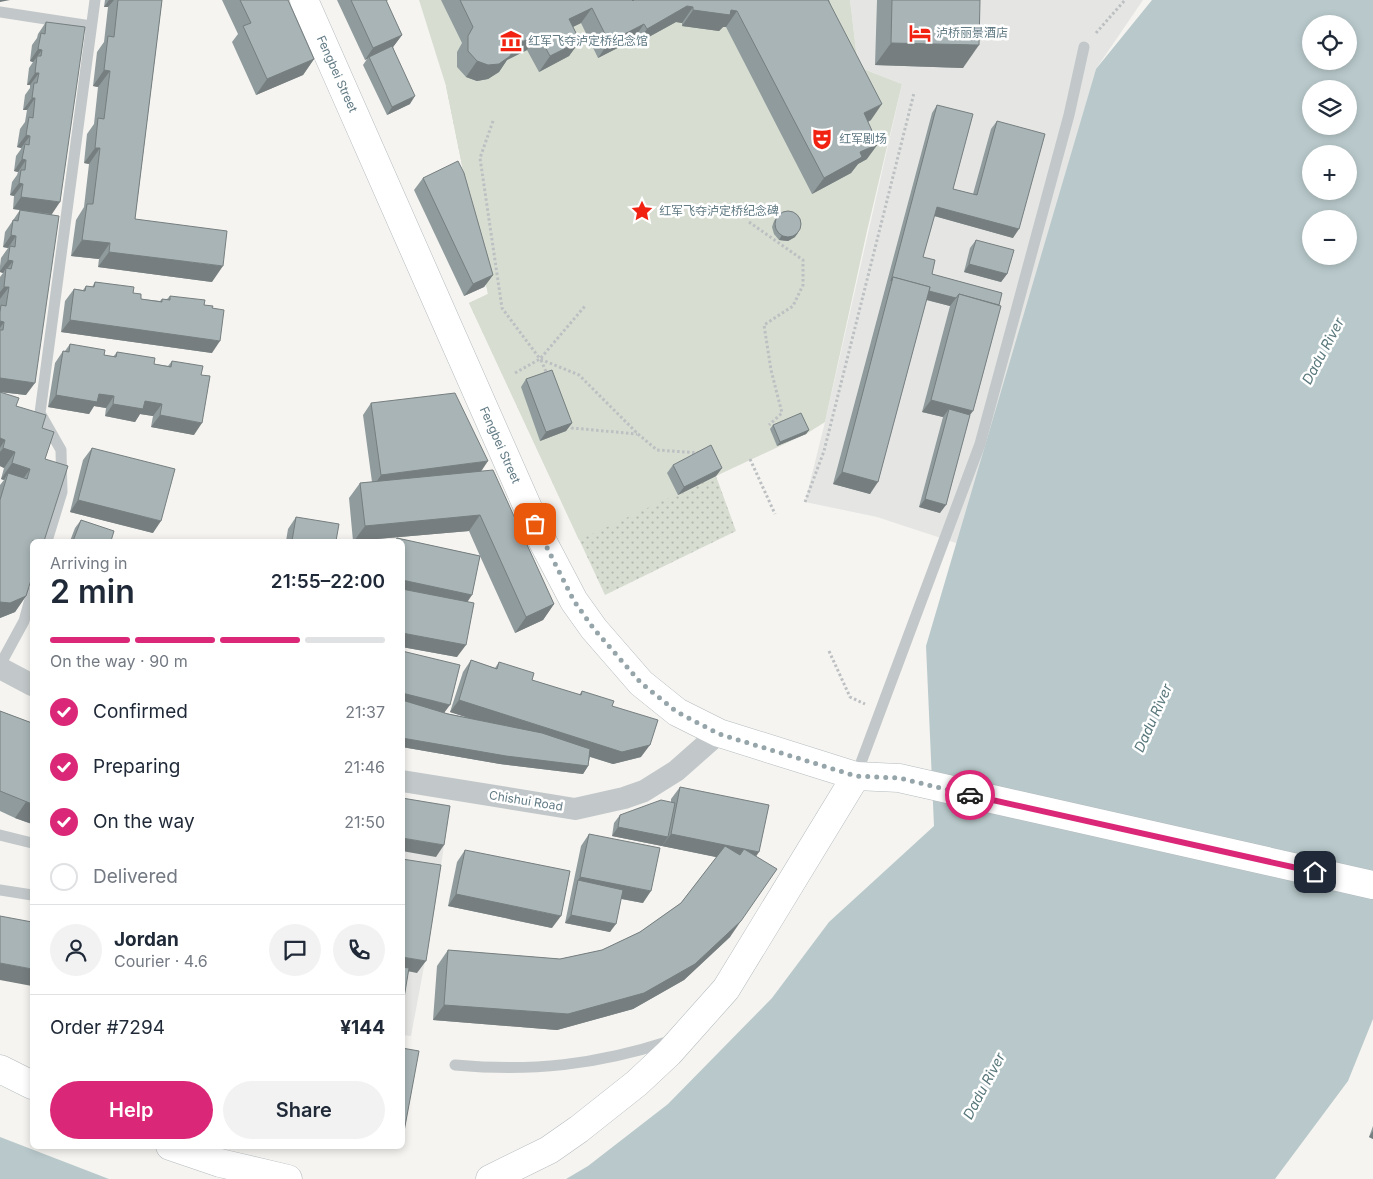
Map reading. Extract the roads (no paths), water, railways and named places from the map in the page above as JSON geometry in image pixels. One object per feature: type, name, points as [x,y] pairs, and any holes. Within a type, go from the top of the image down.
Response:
[{"type":"main road","name":"Fengbei Street","points":[[304,0],[543,542],[574,601],[594,629],[641,683],[677,712],[719,734],[856,776],[899,778],[1373,885]]},
{"type":"main road","points":[[490,1179],[549,1150],[579,1129],[637,1083],[683,1037],[726,989],[856,776]]},
{"type":"main road","points":[[0,1069],[30,1085]]},
{"type":"main road","points":[[179,1149],[220,1163],[288,1179]]},
{"type":"street","points":[[0,667],[30,684]]},
{"type":"street","name":"Chishui Road","points":[[405,781],[575,809],[624,798],[644,791],[676,771],[719,734]]},
{"type":"lane","points":[[48,539],[62,492],[60,450],[40,413],[95,0]]},
{"type":"lane","points":[[0,12],[91,26]]},
{"type":"lane","points":[[856,776],[980,444],[1069,115],[1084,47]]},
{"type":"lane","points":[[0,667],[24,621],[30,599]]},
{"type":"lane","points":[[0,835],[30,842]]},
{"type":"lane","points":[[0,890],[30,895]]},
{"type":"lane","points":[[455,1066],[517,1069],[561,1066],[603,1060],[683,1037]]},
{"type":"water","name":"Dadu River","points":[[1152,0],[1373,0],[1373,1019],[1348,1081],[1275,1179],[566,1179],[588,1166],[668,1104],[772,998],[829,922],[934,826],[926,646],[1096,69]]},
{"type":"water","points":[[0,1137],[109,1179],[0,1179]]},
{"type":"place","name":"泸桥丽景酒店","points":[[920,33]]},
{"type":"place","name":"红军飞夺泸定桥纪念馆","points":[[511,41]]},
{"type":"place","name":"红军剧场","points":[[822,139]]},
{"type":"place","name":"红军飞夺泸定桥纪念碑","points":[[642,211]]}]
